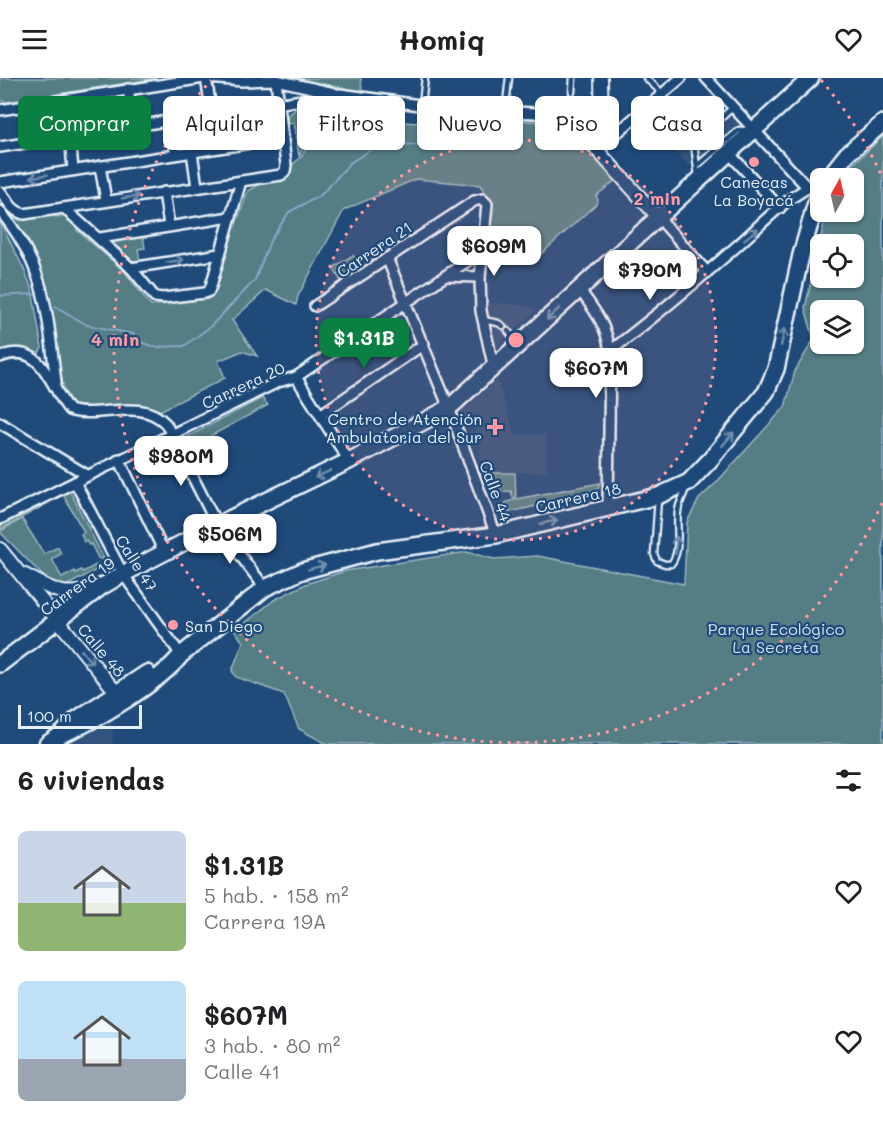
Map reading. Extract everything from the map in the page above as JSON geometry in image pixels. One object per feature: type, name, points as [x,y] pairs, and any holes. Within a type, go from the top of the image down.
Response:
[{"type":"main road","name":"Carrera 19","points":[[0,664],[101,587],[123,574],[216,525],[350,461],[449,408],[658,217],[698,173],[729,153],[812,78]]},
{"type":"main road","points":[[836,168],[847,154],[883,123]]},
{"type":"main road","name":"Carrera 18","points":[[62,734],[84,726],[171,668],[181,655],[265,588],[302,571],[377,550],[496,535],[658,496],[689,482],[766,392],[776,369],[801,255],[811,222]]},
{"type":"main road","name":"Carrera 18","points":[[47,744],[62,734],[77,719],[116,692],[165,661],[181,655]]},
{"type":"street","points":[[206,78],[209,96]]},
{"type":"street","points":[[82,96],[206,78],[276,81],[340,94],[417,104]]},
{"type":"street","points":[[601,78],[601,96]]},
{"type":"street","points":[[619,131],[681,78]]},
{"type":"street","points":[[706,78],[807,187]]},
{"type":"street","points":[[276,81],[279,96]]},
{"type":"street","points":[[128,89],[129,96]]},
{"type":"street","points":[[285,103],[340,94]]},
{"type":"street","points":[[0,109],[18,106]]},
{"type":"street","points":[[0,147],[18,144]]},
{"type":"street","points":[[72,150],[74,170]]},
{"type":"street","points":[[0,182],[205,150]]},
{"type":"street","points":[[0,191],[18,213],[24,214],[281,175],[285,171],[284,150]]},
{"type":"street","points":[[597,150],[707,272]]},
{"type":"street","points":[[192,152],[197,187]]},
{"type":"street","points":[[729,153],[780,208]]},
{"type":"street","points":[[100,166],[106,200]]},
{"type":"street","points":[[64,208],[131,268],[155,297],[205,293],[212,286],[241,180]]},
{"type":"street","points":[[610,351],[707,272],[780,208],[810,186]]},
{"type":"street","points":[[164,192],[169,226]]},
{"type":"street","name":"Carrera 21","points":[[315,306],[474,201],[482,199],[487,204],[482,251]]},
{"type":"street","points":[[0,211],[13,228],[35,267],[44,297],[57,391]]},
{"type":"street","points":[[100,238],[230,217]]},
{"type":"street","points":[[482,251],[481,311],[494,369]]},
{"type":"street","name":"Carrera 20","points":[[0,519],[278,382],[296,377],[482,251]]},
{"type":"street","points":[[131,268],[220,254]]},
{"type":"street","name":"Calle 44","points":[[387,258],[424,344],[496,535]]},
{"type":"street","points":[[446,276],[480,277]]},
{"type":"street","points":[[579,289],[602,321],[610,351],[608,508]]},
{"type":"street","points":[[320,415],[424,344]]},
{"type":"street","points":[[38,361],[52,349]]},
{"type":"street","points":[[0,357],[12,353],[23,353],[38,361],[69,410],[78,413],[137,410],[160,418],[166,424],[216,525],[265,588]]},
{"type":"street","points":[[296,377],[350,461]]},
{"type":"street","points":[[0,423],[87,475]]},
{"type":"street","points":[[119,459],[164,552]]},
{"type":"street","name":"Calle 47","points":[[75,482],[123,574],[181,655]]},
{"type":"street","name":"Calle 48","points":[[0,549],[116,692]]},
{"type":"street","name":"Calle 48","points":[[19,571],[53,590],[67,594],[77,594],[101,587]]},
{"type":"lane","points":[[423,96],[425,78]]},
{"type":"lane","points":[[507,96],[508,78]]},
{"type":"lane","points":[[572,92],[573,78]]},
{"type":"lane","points":[[646,78],[663,94]]},
{"type":"lane","points":[[724,115],[733,107]]},
{"type":"lane","points":[[698,173],[739,130],[755,130]]},
{"type":"lane","points":[[695,150],[698,173]]},
{"type":"lane","points":[[483,320],[503,326]]},
{"type":"lane","points":[[508,331],[520,345]]},
{"type":"lane","points":[[658,496],[654,554],[657,561],[671,564],[677,551],[679,508],[689,482]]},
{"type":"shaded area","points":[[724,109],[738,124],[724,137]]},
{"type":"shaded area","points":[[674,150],[709,150],[694,164],[688,165]]},
{"type":"shaded area","points":[[486,302],[528,306],[535,311],[496,347],[490,345]]},
{"type":"shaded area","name":"Centro de Atención Ambulatoria del Sur","points":[[497,380],[515,435],[546,434],[547,472],[482,473],[484,461],[480,460],[481,441],[472,440],[473,431],[477,431],[479,422],[475,418],[467,424],[461,412]]},
{"type":"shaded area","points":[[112,713],[113,744],[66,744]]},
{"type":"green space","points":[[0,78],[157,78],[44,96],[18,96],[18,100],[7,102],[0,100]]},
{"type":"green space","points":[[295,78],[361,78],[362,92]]},
{"type":"green space","points":[[297,108],[297,143],[294,123],[286,124],[288,115]]},
{"type":"green space","points":[[523,121],[535,121],[535,150],[587,150],[616,180],[596,196],[598,200],[596,204],[539,256],[535,251],[526,251],[527,235],[489,233],[492,204],[480,185],[416,179],[344,210],[298,296],[296,305],[266,290],[232,320],[257,356],[242,351],[218,361],[225,378],[154,414],[74,408],[67,401],[33,262],[6,211],[19,220],[49,216],[64,217],[78,225],[77,230],[125,272],[151,306],[207,298],[213,295],[217,287],[225,255],[248,191],[262,183],[288,176],[291,166],[305,150],[405,150],[405,122],[417,122],[417,150],[523,150]]},
{"type":"green space","name":"Parque Ecológico La Secreta","points":[[883,136],[883,744],[327,744],[299,729],[284,694],[236,677],[232,671],[243,642],[235,631],[274,600],[306,584],[345,571],[467,552],[494,559],[538,556],[684,584],[687,522],[699,499],[785,407],[795,371],[810,346],[810,354],[864,354],[864,300],[810,300],[810,325],[805,308],[810,286],[810,288],[864,288],[864,234],[822,234],[824,223],[864,222],[864,168],[849,168]]},
{"type":"green space","points":[[0,222],[32,289],[42,348],[39,353],[13,349],[0,351]]},
{"type":"green space","points":[[143,236],[145,248],[138,249],[140,261],[132,261],[110,241]]},
{"type":"green space","points":[[353,255],[361,268],[341,281],[333,268]]},
{"type":"green space","points":[[262,398],[268,405],[205,439],[219,464],[197,475],[180,442]]},
{"type":"green space","points":[[486,473],[515,473],[516,499],[513,498],[511,491],[499,492],[498,489],[493,491]]},
{"type":"green space","points":[[600,483],[598,489],[592,493],[506,513],[505,503]]},
{"type":"green space","points":[[70,491],[105,561],[98,558],[91,544],[84,542],[81,534],[84,532],[63,495],[1,529],[0,525]]},
{"type":"green space","points":[[22,519],[44,554],[58,547],[61,554],[52,559],[62,578],[75,571],[76,573],[81,570],[83,572],[96,565],[104,566],[66,586],[49,582],[1,533],[2,530]]},
{"type":"waterway","points":[[55,306],[87,325],[133,334],[143,343],[155,347],[184,346],[210,327],[255,280],[270,241],[289,212],[321,195],[350,163],[373,148],[396,144],[417,145]]},
{"type":"waterway","points":[[0,296],[40,295]]},
{"type":"place","name":"Canecas La Boyacá","points":[[754,162]]},
{"type":"place","name":"Centro de Atención Ambulatoria del Sur","points":[[495,427]]},
{"type":"place","name":"San Diego","points":[[173,625]]}]
